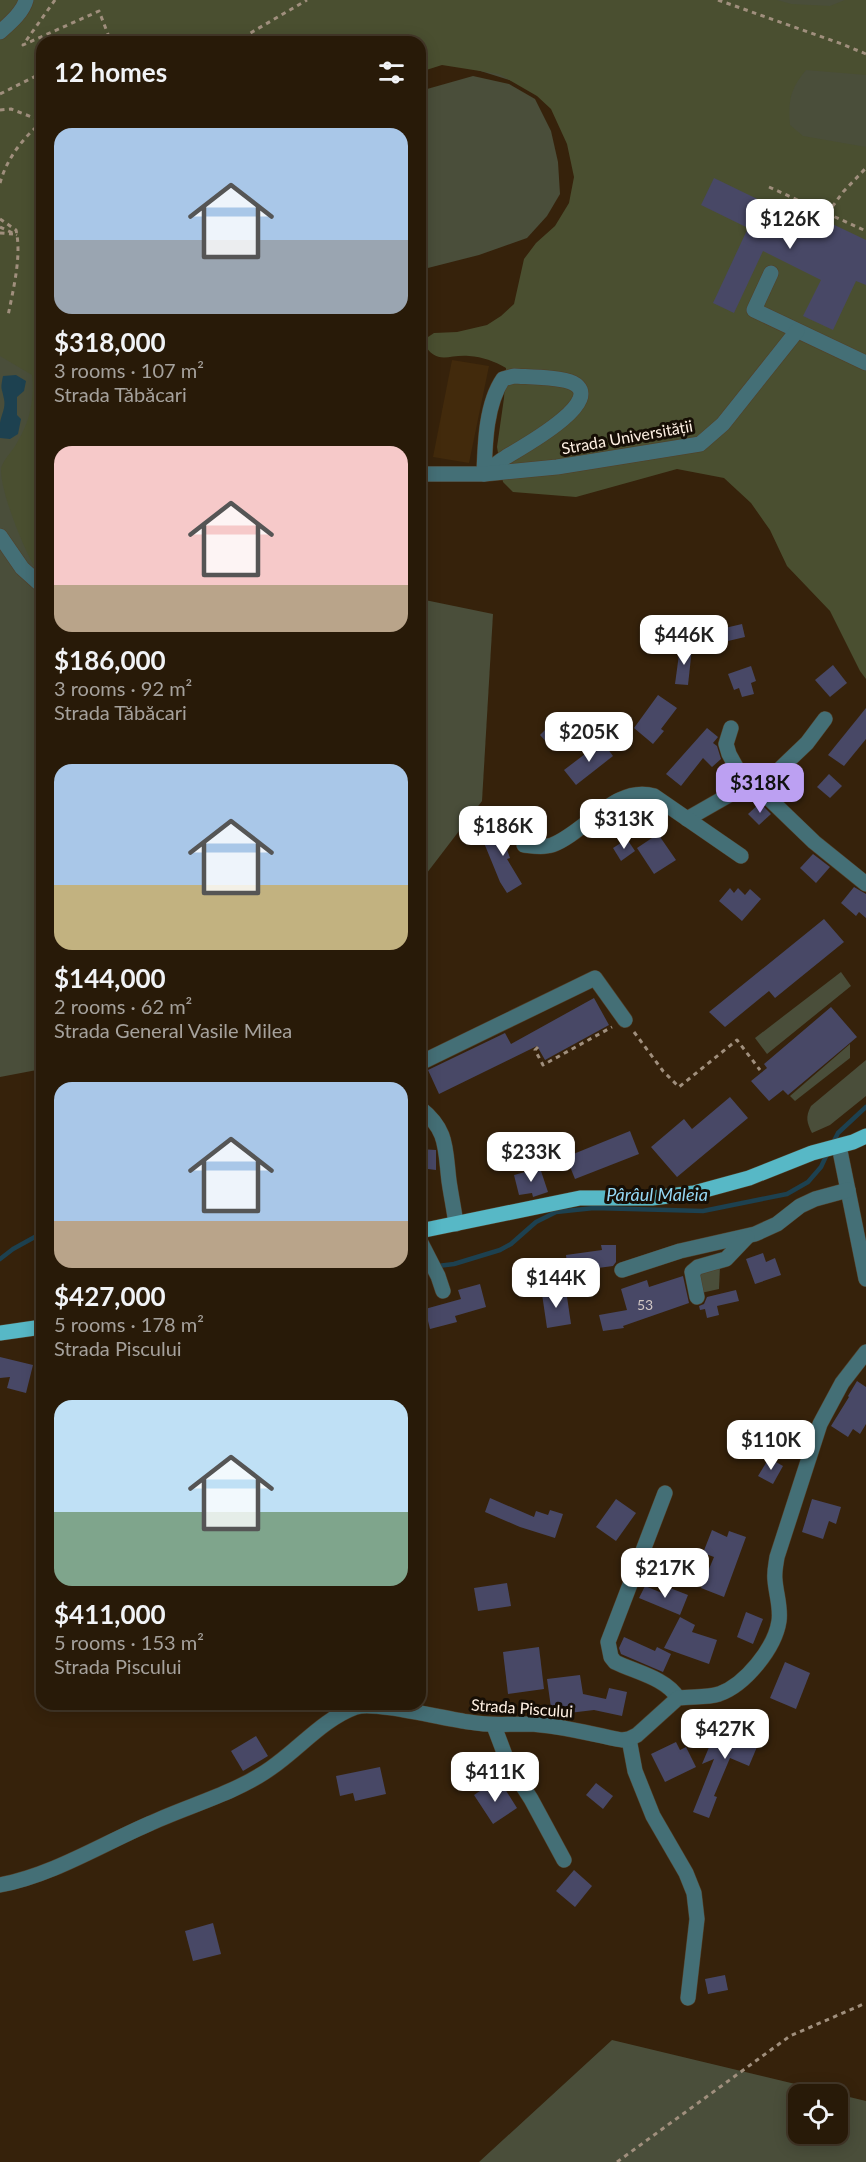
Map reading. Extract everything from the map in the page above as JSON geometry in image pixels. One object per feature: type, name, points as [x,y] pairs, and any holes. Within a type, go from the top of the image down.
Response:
[{"type":"main road","points":[[426,1230],[580,1198],[661,1198],[694,1193],[749,1178],[812,1153],[866,1136]]},
{"type":"main road","points":[[0,1333],[36,1328]]},
{"type":"street","points":[[0,32],[20,11],[26,0]]},
{"type":"street","points":[[771,273],[754,310],[866,363]]},
{"type":"street","name":"Strada Universității","points":[[426,474],[484,474],[557,467],[700,444],[723,424],[797,331]]},
{"type":"street","name":"Strada Universității","points":[[514,376],[541,378],[573,383],[580,389],[581,397],[578,405],[569,413],[540,438],[507,456],[484,474],[485,448],[495,391],[503,379],[514,376]]},
{"type":"street","points":[[0,536],[22,568],[36,581]]},
{"type":"street","points":[[687,819],[752,787],[807,743],[825,719]]},
{"type":"street","points":[[731,728],[726,744],[729,754],[752,787],[866,884]]},
{"type":"street","points":[[524,845],[540,847],[551,845],[574,834],[608,805],[645,793],[654,796],[741,856]]},
{"type":"street","points":[[426,1060],[595,978],[625,1020]]},
{"type":"street","points":[[426,1113],[440,1129],[446,1145],[456,1224]]},
{"type":"street","points":[[839,1146],[866,1279]]},
{"type":"street","points":[[622,1270],[680,1251],[748,1236],[777,1224],[800,1206],[815,1199],[848,1190]]},
{"type":"street","points":[[697,1296],[691,1277],[692,1272],[698,1267],[726,1259],[748,1236]]},
{"type":"street","points":[[426,1252],[443,1291]]},
{"type":"street","points":[[688,1998],[697,1918],[694,1893],[653,1816],[634,1771],[629,1739],[678,1698],[720,1694],[741,1682],[759,1663],[779,1623],[780,1607],[774,1576],[777,1557],[812,1446],[830,1403],[866,1352]]},
{"type":"street","points":[[665,1493],[608,1642],[611,1657],[615,1662],[663,1683],[674,1690],[678,1698]]},
{"type":"street","name":"Strada Piscului","points":[[0,1885],[20,1881],[51,1869],[243,1784],[271,1768],[335,1718],[350,1710]]},
{"type":"street","name":"Strada Piscului","points":[[397,1710],[494,1726],[527,1724],[570,1728],[622,1740],[629,1739]]},
{"type":"street","points":[[494,1726],[508,1763],[531,1798],[564,1860]]},
{"type":"path","points":[[36,39],[23,45],[56,0]]},
{"type":"path","points":[[245,36],[307,0]]},
{"type":"path","points":[[718,0],[866,54]]},
{"type":"path","points":[[43,36],[99,10],[107,36]]},
{"type":"path","points":[[0,94],[36,76]]},
{"type":"path","points":[[0,110],[11,109],[36,119]]},
{"type":"path","points":[[0,183],[9,160],[36,127]]},
{"type":"path","points":[[827,214],[843,192],[866,168]]},
{"type":"path","points":[[769,187],[866,231]]},
{"type":"path","points":[[0,219],[16,230],[18,235],[15,278],[8,316]]},
{"type":"path","points":[[0,226],[18,235]]},
{"type":"path","points":[[0,233],[18,235]]},
{"type":"path","points":[[538,1047],[535,1050],[543,1065],[625,1020],[663,1071],[679,1087],[737,1040],[760,1070]]},
{"type":"path","points":[[617,2162],[790,2036],[866,2003]]},
{"type":"shaded area","points":[[452,360],[489,366],[469,463],[433,457]]},
{"type":"green space","points":[[0,0],[866,0],[866,158],[704,141],[426,54],[426,36],[36,36],[36,1070],[0,1077]]},
{"type":"green space","points":[[0,0],[777,0],[791,4],[830,6],[845,0],[866,0],[866,75],[806,70],[793,89],[789,109],[790,125],[803,136],[866,147],[866,679],[830,611],[787,566],[770,530],[751,503],[724,478],[677,469],[576,497],[513,492],[503,482],[497,447],[506,368],[479,357],[438,357],[427,349],[426,338],[434,333],[457,332],[487,325],[514,304],[524,259],[536,243],[555,226],[569,203],[574,177],[567,144],[551,109],[537,96],[499,74],[442,65],[426,70],[426,36],[36,36],[36,569],[10,509],[1,468],[26,425],[31,409],[32,375],[0,356]]},
{"type":"green space","points":[[473,76],[509,84],[535,99],[551,131],[558,162],[560,194],[547,216],[527,238],[479,255],[426,268],[426,89]]},
{"type":"green space","points":[[426,600],[493,614],[482,801],[426,874]]},
{"type":"green space","points":[[841,972],[851,986],[767,1054],[755,1038]]},
{"type":"green space","points":[[850,1044],[850,1058],[795,1101],[790,1096]]},
{"type":"green space","points":[[866,1060],[866,1096],[830,1125],[812,1133],[807,1120],[811,1106]]},
{"type":"green space","points":[[720,1266],[719,1289],[701,1293],[696,1274]]},
{"type":"green space","points":[[612,2040],[795,2084],[788,2084],[788,2144],[848,2144],[848,2097],[866,2101],[866,2162],[479,2162]]},
{"type":"water","points":[[16,375],[26,381],[24,391],[17,397],[17,415],[21,419],[18,434],[10,439],[0,438],[0,423],[4,405],[1,387],[3,376]]},
{"type":"building","points":[[714,178],[776,208],[780,199],[866,240],[866,285],[856,281],[833,330],[803,316],[821,280],[763,251],[734,313],[713,303],[748,228],[701,205]]},
{"type":"building","points":[[742,624],[745,637],[728,641],[725,628]]},
{"type":"building","points":[[680,647],[692,648],[688,685],[675,684]]},
{"type":"building","points":[[833,665],[847,683],[830,697],[815,680]]},
{"type":"building","points":[[751,666],[756,681],[751,683],[754,694],[742,697],[739,688],[734,690],[728,674]]},
{"type":"building","points":[[658,695],[677,708],[661,729],[664,731],[653,744],[634,728]]},
{"type":"building","points":[[866,708],[866,739],[844,766],[828,755]]},
{"type":"building","points":[[557,718],[570,732],[558,743],[555,739],[549,745],[540,735]]},
{"type":"building","points":[[707,728],[718,737],[713,743],[717,746],[721,759],[712,767],[703,758],[681,786],[666,774]]},
{"type":"building","points":[[602,741],[613,756],[576,785],[564,770]]},
{"type":"building","points":[[829,774],[842,786],[830,798],[817,787]]},
{"type":"building","points":[[760,803],[771,814],[759,825],[748,814]]},
{"type":"building","points":[[514,825],[520,834],[505,844],[510,858],[507,859],[522,884],[507,893],[500,882],[482,838]]},
{"type":"building","points":[[658,834],[676,860],[654,874],[637,848]]},
{"type":"building","points":[[627,839],[635,851],[621,861],[613,848]]},
{"type":"building","points":[[813,854],[830,867],[816,883],[800,868]]},
{"type":"building","points":[[854,887],[866,894],[866,918],[859,912],[856,916],[841,903]]},
{"type":"building","points":[[730,888],[734,893],[738,888],[745,895],[750,889],[761,899],[742,921],[719,901]]},
{"type":"building","points":[[824,919],[844,942],[775,998],[769,991],[725,1027],[709,1012]]},
{"type":"building","points":[[594,998],[609,1025],[545,1060],[537,1046],[439,1094],[428,1070],[505,1033],[511,1044]]},
{"type":"building","points":[[831,1007],[857,1037],[788,1095],[783,1090],[769,1101],[751,1081],[767,1068],[764,1064]]},
{"type":"building","points":[[730,1097],[748,1118],[677,1177],[651,1147],[684,1119],[692,1129]]},
{"type":"building","points":[[630,1131],[639,1154],[575,1179],[566,1157]]},
{"type":"building","points":[[426,1149],[436,1150],[436,1170],[426,1169]]},
{"type":"building","points":[[540,1168],[548,1192],[533,1197],[532,1193],[519,1195],[514,1175]]},
{"type":"building","points":[[601,1245],[616,1245],[616,1262],[613,1266],[568,1272],[566,1255],[602,1250]]},
{"type":"building","points":[[763,1253],[766,1262],[775,1258],[781,1275],[755,1284],[746,1259]]},
{"type":"building","points":[[683,1276],[689,1303],[623,1326],[624,1328],[603,1331],[599,1315],[627,1310],[621,1289],[647,1280],[649,1287]]},
{"type":"building","points":[[480,1284],[486,1307],[455,1316],[457,1322],[430,1329],[426,1309],[461,1299],[458,1290]]},
{"type":"building","points":[[566,1290],[571,1324],[547,1328],[542,1294]]},
{"type":"building","points":[[736,1290],[739,1301],[717,1306],[719,1315],[707,1318],[705,1309],[700,1310],[699,1306],[704,1304],[707,1297]]},
{"type":"building","points":[[0,1357],[33,1365],[26,1393],[7,1388],[10,1377],[0,1378]]},
{"type":"building","points":[[857,1381],[866,1387],[866,1424],[860,1434],[853,1429],[848,1437],[831,1426]]},
{"type":"building","points":[[769,1458],[783,1466],[773,1484],[758,1476]]},
{"type":"building","points":[[490,1498],[534,1517],[536,1511],[548,1515],[550,1510],[563,1514],[555,1538],[520,1527],[485,1512]]},
{"type":"building","points":[[616,1499],[636,1513],[616,1541],[596,1527]]},
{"type":"building","points":[[812,1499],[841,1507],[836,1524],[829,1521],[823,1539],[802,1532]]},
{"type":"building","points":[[712,1530],[727,1537],[729,1531],[746,1537],[724,1597],[701,1588],[714,1557],[703,1553]]},
{"type":"building","points":[[507,1583],[511,1606],[478,1611],[474,1588]]},
{"type":"building","points":[[645,1586],[667,1595],[670,1588],[688,1595],[680,1615],[639,1598]]},
{"type":"building","points":[[746,1612],[763,1619],[753,1644],[737,1637]]},
{"type":"building","points":[[680,1617],[695,1625],[692,1632],[717,1640],[709,1664],[664,1648]]},
{"type":"building","points":[[624,1637],[655,1651],[657,1647],[671,1654],[663,1672],[621,1654],[619,1648]]},
{"type":"building","points":[[539,1647],[544,1689],[508,1694],[503,1652]]},
{"type":"building","points":[[785,1662],[810,1673],[796,1709],[770,1698]]},
{"type":"building","points":[[580,1675],[583,1694],[606,1699],[609,1688],[627,1692],[622,1716],[594,1710],[552,1715],[547,1679]]},
{"type":"building","points":[[720,1721],[762,1735],[749,1766],[730,1758],[714,1796],[717,1797],[709,1818],[693,1812],[714,1759],[702,1764]]},
{"type":"building","points":[[256,1736],[268,1756],[243,1771],[231,1751]]},
{"type":"building","points":[[676,1742],[680,1750],[686,1747],[696,1767],[665,1782],[651,1754]]},
{"type":"building","points":[[380,1767],[386,1794],[355,1801],[353,1793],[340,1796],[336,1776]]},
{"type":"building","points":[[493,1782],[500,1792],[505,1789],[517,1808],[493,1824],[474,1795]]},
{"type":"building","points":[[596,1783],[613,1796],[603,1809],[586,1795]]},
{"type":"building","points":[[574,1870],[592,1886],[575,1907],[556,1891]]},
{"type":"building","points":[[213,1923],[221,1954],[193,1961],[185,1931]]},
{"type":"building","points":[[725,1975],[728,1990],[708,1994],[705,1979]]},
{"type":"waterway","name":"Pârâul Maleia","points":[[832,1145],[838,1133],[866,1107]]},
{"type":"waterway","name":"Pârâul Maleia","points":[[438,1266],[454,1264],[500,1250],[511,1244],[536,1222],[556,1212],[594,1208],[703,1211],[787,1194],[808,1182],[821,1167],[828,1152]]},
{"type":"waterway","name":"Pârâul Maleia","points":[[0,1259],[36,1236]]}]
